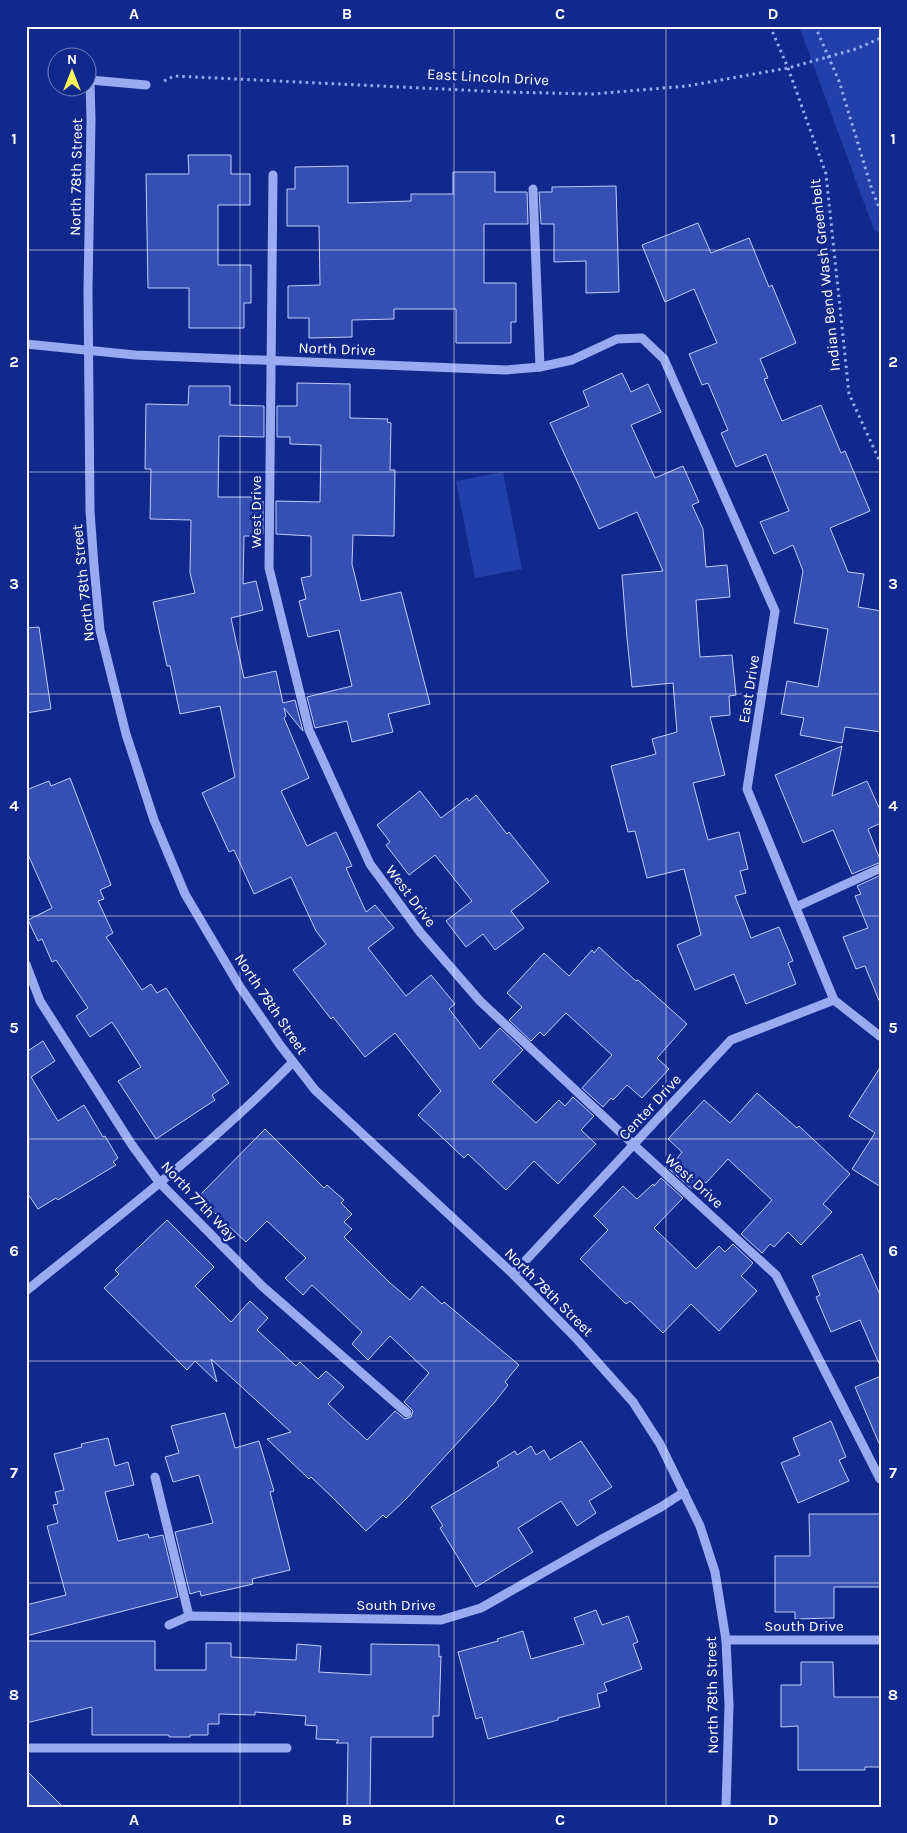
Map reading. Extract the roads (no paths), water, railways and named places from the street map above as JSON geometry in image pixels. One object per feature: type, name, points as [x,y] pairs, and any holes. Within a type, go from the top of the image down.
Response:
[{"type":"street","name":"North 78th Street","points":[[146,84],[90,80],[88,349],[90,511],[100,630],[126,734],[154,820],[185,894],[240,987],[293,1062],[316,1090],[513,1274],[575,1336],[633,1402],[660,1444],[700,1526],[715,1572],[726,1640],[728,1705],[726,1807]]},
{"type":"street","name":"West Drive","points":[[273,175],[269,568],[309,730],[370,864],[420,932],[480,1001],[776,1275],[880,1479]]},
{"type":"street","points":[[533,189],[540,367]]},
{"type":"street","name":"North Drive","points":[[26,344],[135,355],[506,370],[540,367],[572,360],[617,338],[642,338]]},
{"type":"street","name":"East Drive","points":[[642,338],[664,359],[775,611],[747,789],[834,1000],[881,1037]]},
{"type":"street","points":[[796,906],[881,868]]},
{"type":"street","name":"North 77th Way","points":[[26,964],[40,1001],[132,1145],[159,1182],[262,1286],[407,1413]]},
{"type":"street","name":"Center Drive","points":[[513,1274],[731,1040],[834,1000]]},
{"type":"street","points":[[26,1291],[249,1106],[293,1062]]},
{"type":"street","points":[[155,1477],[189,1616]]},
{"type":"street","name":"South Drive","points":[[169,1626],[189,1616],[441,1620],[480,1608],[661,1507],[684,1492]]},
{"type":"street","name":"South Drive","points":[[726,1640],[881,1640]]},
{"type":"street","points":[[26,1748],[287,1748]]}]
